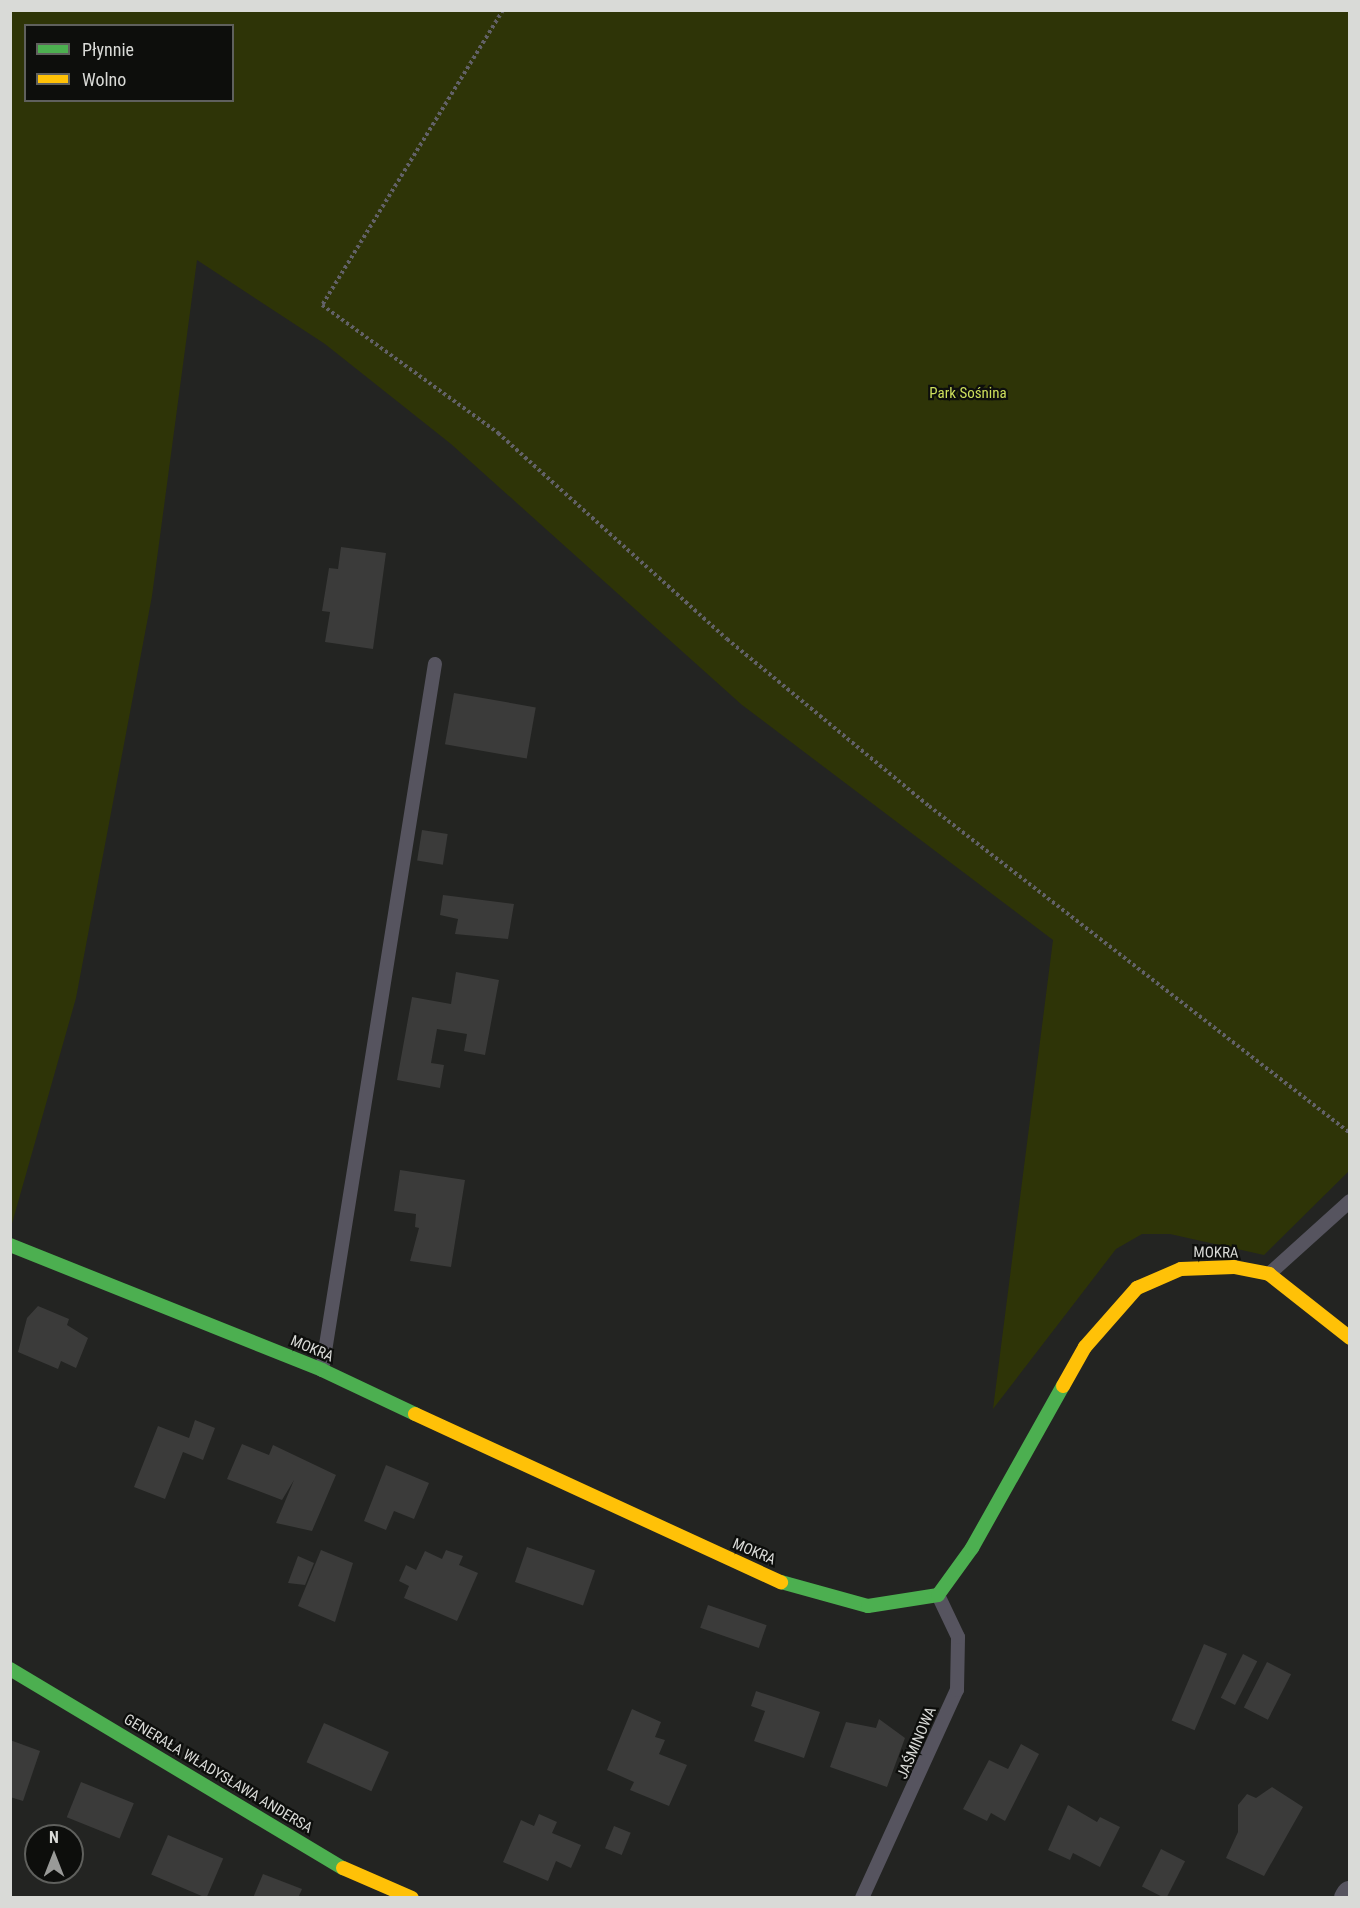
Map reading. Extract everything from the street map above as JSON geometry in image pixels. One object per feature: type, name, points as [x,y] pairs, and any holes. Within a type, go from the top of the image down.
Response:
[{"type":"street","name":"MOKRA","points":[[10,1245],[322,1370],[673,1537],[791,1586],[867,1606],[939,1595],[972,1548],[1084,1347],[1137,1288],[1181,1269],[1234,1267],[1269,1274],[1350,1338]]},
{"type":"street","name":"GENERAŁA WŁADYSŁAWA ANDERSA","points":[[10,1669],[356,1888],[412,1898]]},
{"type":"lane","points":[[322,1370],[435,664]]},
{"type":"lane","points":[[1269,1274],[1350,1201]]},
{"type":"lane","name":"JAŚMINOWA","points":[[862,1898],[957,1690],[958,1637],[939,1595]]},
{"type":"path","points":[[503,10],[322,305],[498,433],[727,639],[928,807],[1350,1133]]},
{"type":"green space","name":"Park Sośnina","points":[[11,10],[1349,11],[1349,1171],[1264,1255],[1170,1234],[1142,1234],[1116,1249],[993,1409],[1053,940],[742,705],[451,444],[325,344],[197,260],[152,596],[76,998],[11,1227]]},
{"type":"building","points":[[341,547],[386,553],[373,649],[325,642],[330,612],[322,611],[329,568],[338,569]]},
{"type":"building","points":[[454,693],[536,707],[527,759],[445,744]]},
{"type":"building","points":[[422,830],[448,834],[443,865],[417,861]]},
{"type":"building","points":[[443,895],[514,904],[508,939],[455,934],[458,919],[440,915]]},
{"type":"building","points":[[456,972],[499,980],[485,1055],[464,1051],[467,1034],[437,1029],[431,1063],[444,1065],[440,1088],[397,1080],[412,997],[451,1004]]},
{"type":"building","points":[[400,1170],[465,1180],[451,1267],[410,1261],[419,1228],[415,1227],[416,1214],[394,1211]]},
{"type":"building","points":[[38,1306],[69,1319],[67,1325],[88,1338],[76,1368],[61,1361],[58,1369],[18,1352],[27,1318]]},
{"type":"building","points":[[195,1420],[215,1428],[203,1460],[183,1452],[165,1499],[134,1487],[158,1426],[189,1438]]},
{"type":"building","points":[[242,1444],[269,1455],[273,1445],[336,1475],[312,1531],[276,1523],[294,1480],[282,1500],[227,1479]]},
{"type":"building","points":[[386,1465],[429,1483],[414,1519],[394,1511],[386,1530],[364,1521]]},
{"type":"building","points":[[527,1547],[595,1570],[583,1605],[515,1582]]},
{"type":"building","points":[[321,1550],[353,1563],[335,1622],[298,1606]]},
{"type":"building","points":[[446,1550],[463,1556],[459,1565],[478,1573],[457,1621],[404,1598],[409,1586],[399,1581],[406,1565],[416,1570],[425,1551],[442,1559]]},
{"type":"building","points":[[298,1556],[314,1563],[305,1585],[288,1583]]},
{"type":"building","points":[[708,1605],[767,1625],[759,1648],[700,1628]]},
{"type":"building","points":[[1204,1644],[1227,1654],[1195,1730],[1172,1720]]},
{"type":"building","points":[[1243,1654],[1257,1661],[1235,1705],[1221,1698]]},
{"type":"building","points":[[1267,1662],[1291,1674],[1268,1720],[1244,1707]]},
{"type":"building","points":[[756,1691],[820,1712],[804,1758],[754,1741],[765,1711],[751,1706]]},
{"type":"building","points":[[632,1709],[661,1722],[655,1737],[665,1740],[659,1754],[687,1765],[669,1806],[630,1790],[634,1782],[607,1770]]},
{"type":"building","points":[[879,1719],[905,1738],[887,1787],[830,1767],[846,1722],[876,1728]]},
{"type":"building","points":[[324,1723],[389,1752],[371,1791],[307,1762]]},
{"type":"building","points":[[10,1740],[40,1751],[23,1801],[10,1797]]},
{"type":"building","points":[[1021,1744],[1039,1754],[1005,1821],[991,1813],[987,1821],[963,1809],[989,1760],[1008,1769]]},
{"type":"building","points":[[81,1782],[134,1803],[120,1839],[67,1817]]},
{"type":"building","points":[[1272,1787],[1303,1807],[1264,1876],[1226,1858],[1238,1832],[1238,1805],[1247,1794],[1256,1798]]},
{"type":"building","points":[[1068,1805],[1097,1822],[1100,1817],[1120,1827],[1100,1867],[1073,1853],[1070,1860],[1048,1850]]},
{"type":"building","points":[[539,1814],[557,1822],[552,1833],[581,1845],[571,1868],[556,1861],[548,1881],[503,1862],[521,1820],[534,1826]]},
{"type":"building","points":[[614,1826],[631,1833],[622,1855],[605,1848]]},
{"type":"building","points":[[168,1835],[223,1858],[206,1898],[151,1875]]},
{"type":"building","points":[[1161,1849],[1185,1861],[1166,1898],[1142,1886]]},
{"type":"building","points":[[263,1874],[302,1889],[298,1898],[253,1898]]},
{"type":"traffic: fast","points":[[10,1245],[322,1370],[415,1414]]},
{"type":"traffic: fast","points":[[781,1582],[868,1606],[938,1595],[972,1548],[1063,1386]]},
{"type":"traffic: fast","points":[[10,1669],[343,1868]]},
{"type":"traffic: slow","points":[[1063,1386],[1085,1347],[1137,1288],[1181,1269],[1234,1267],[1269,1274],[1350,1338]]},
{"type":"traffic: slow","points":[[415,1414],[781,1582]]},
{"type":"traffic: slow","points":[[343,1868],[412,1898]]}]
